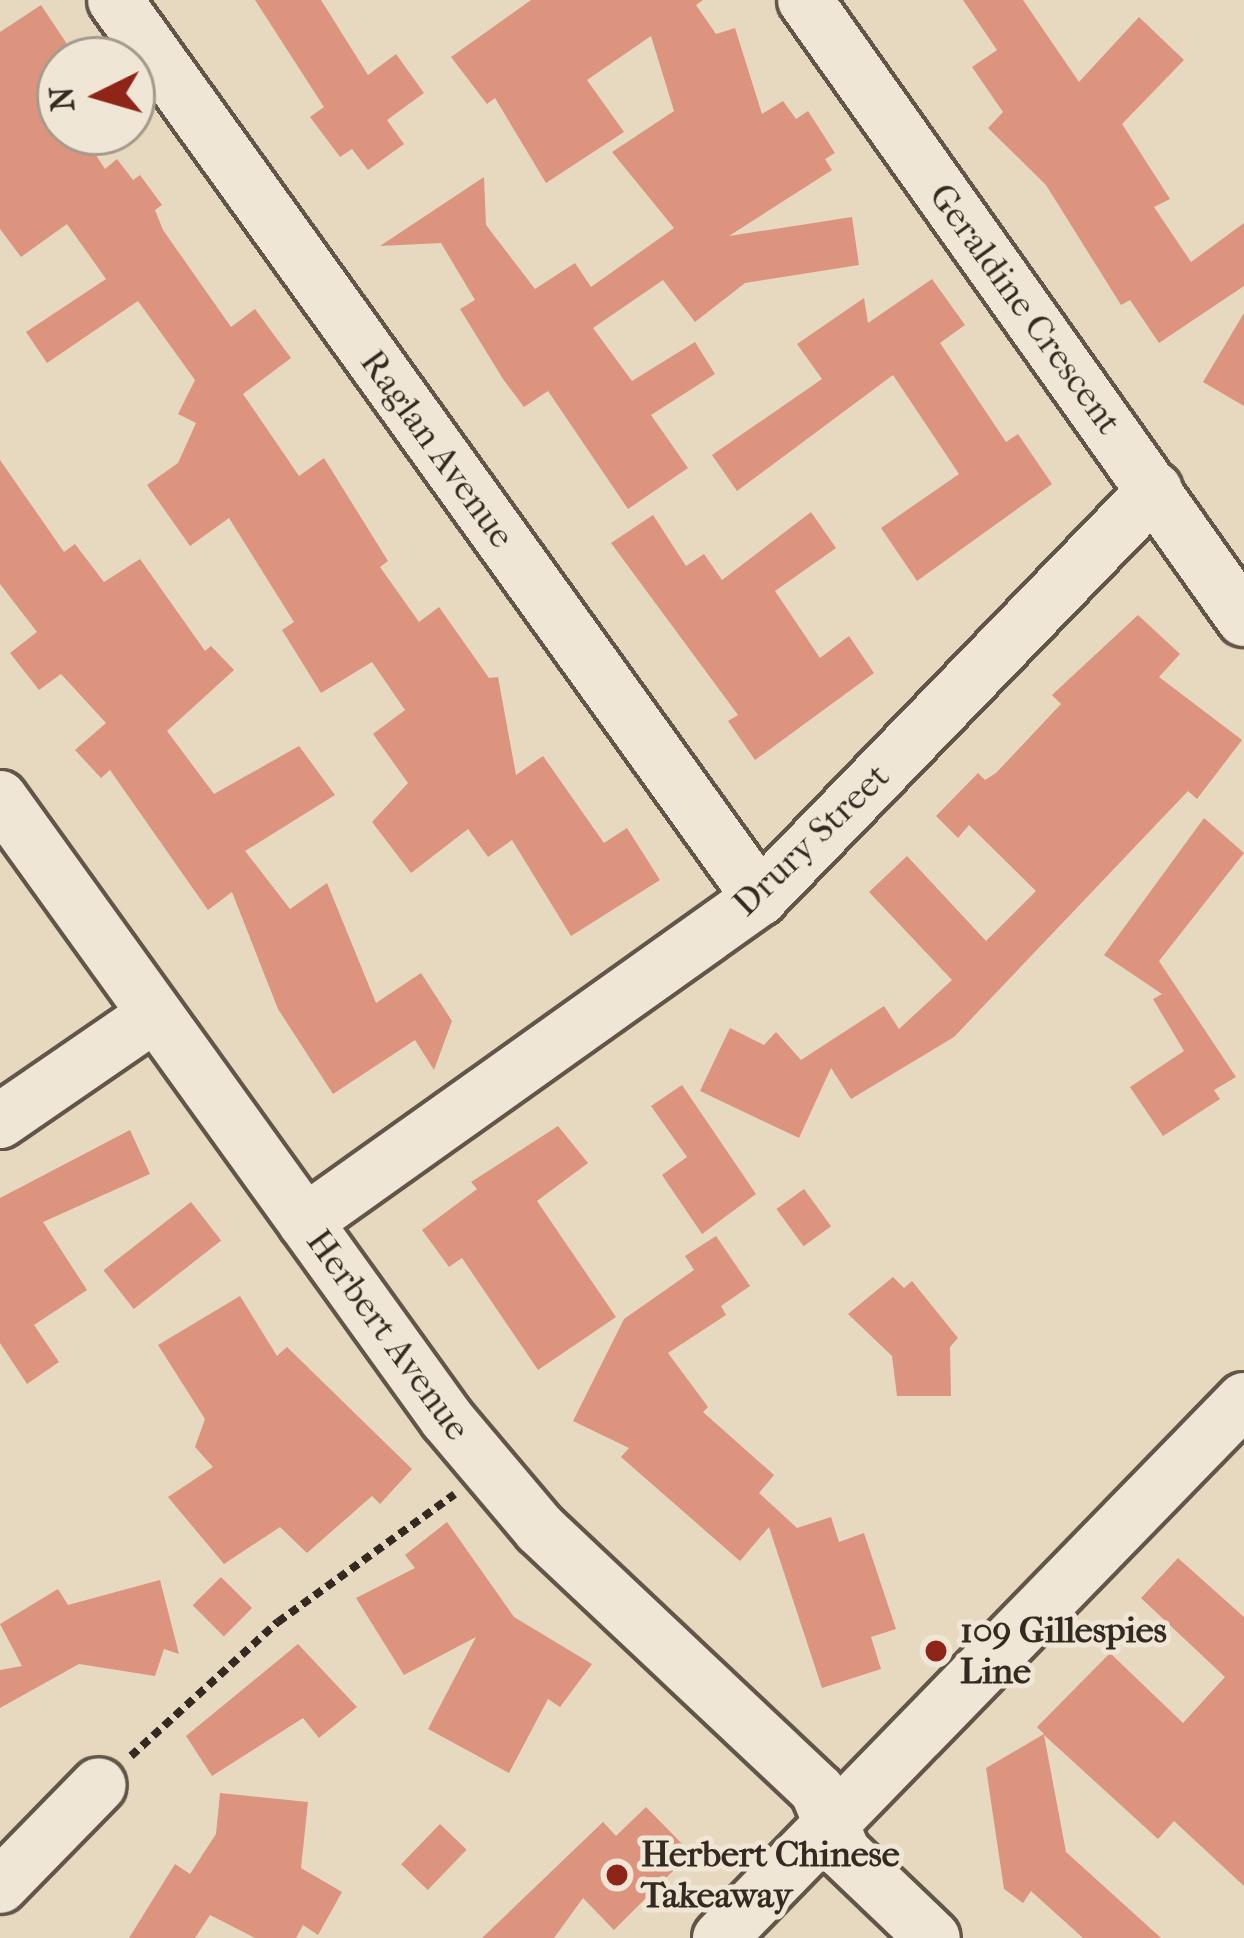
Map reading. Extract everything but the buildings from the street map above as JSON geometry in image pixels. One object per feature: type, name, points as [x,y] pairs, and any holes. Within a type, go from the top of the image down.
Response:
[{"type":"street","name":"Raglan Avenue","points":[[115,0],[760,898]]},
{"type":"street","name":"Geraldine Crescent","points":[[805,0],[1244,619]]},
{"type":"street","name":"Drury Street","points":[[305,1222],[760,898],[1155,490]]},
{"type":"street","name":"Herbert Avenue","points":[[0,798],[488,1468],[540,1529],[817,1790],[843,1852],[933,1938]]},
{"type":"street","points":[[0,1121],[154,1015]]},
{"type":"street","points":[[720,1938],[830,1823],[1219,1460],[1244,1400]]},
{"type":"street","points":[[0,1886],[99,1785]]},
{"type":"path","points":[[99,1785],[278,1622],[488,1468]]},
{"type":"place","name":"109 Gillespies Line","points":[[936,1651]]},
{"type":"place","name":"Herbert Chinese Takeaway","points":[[617,1875]]}]
